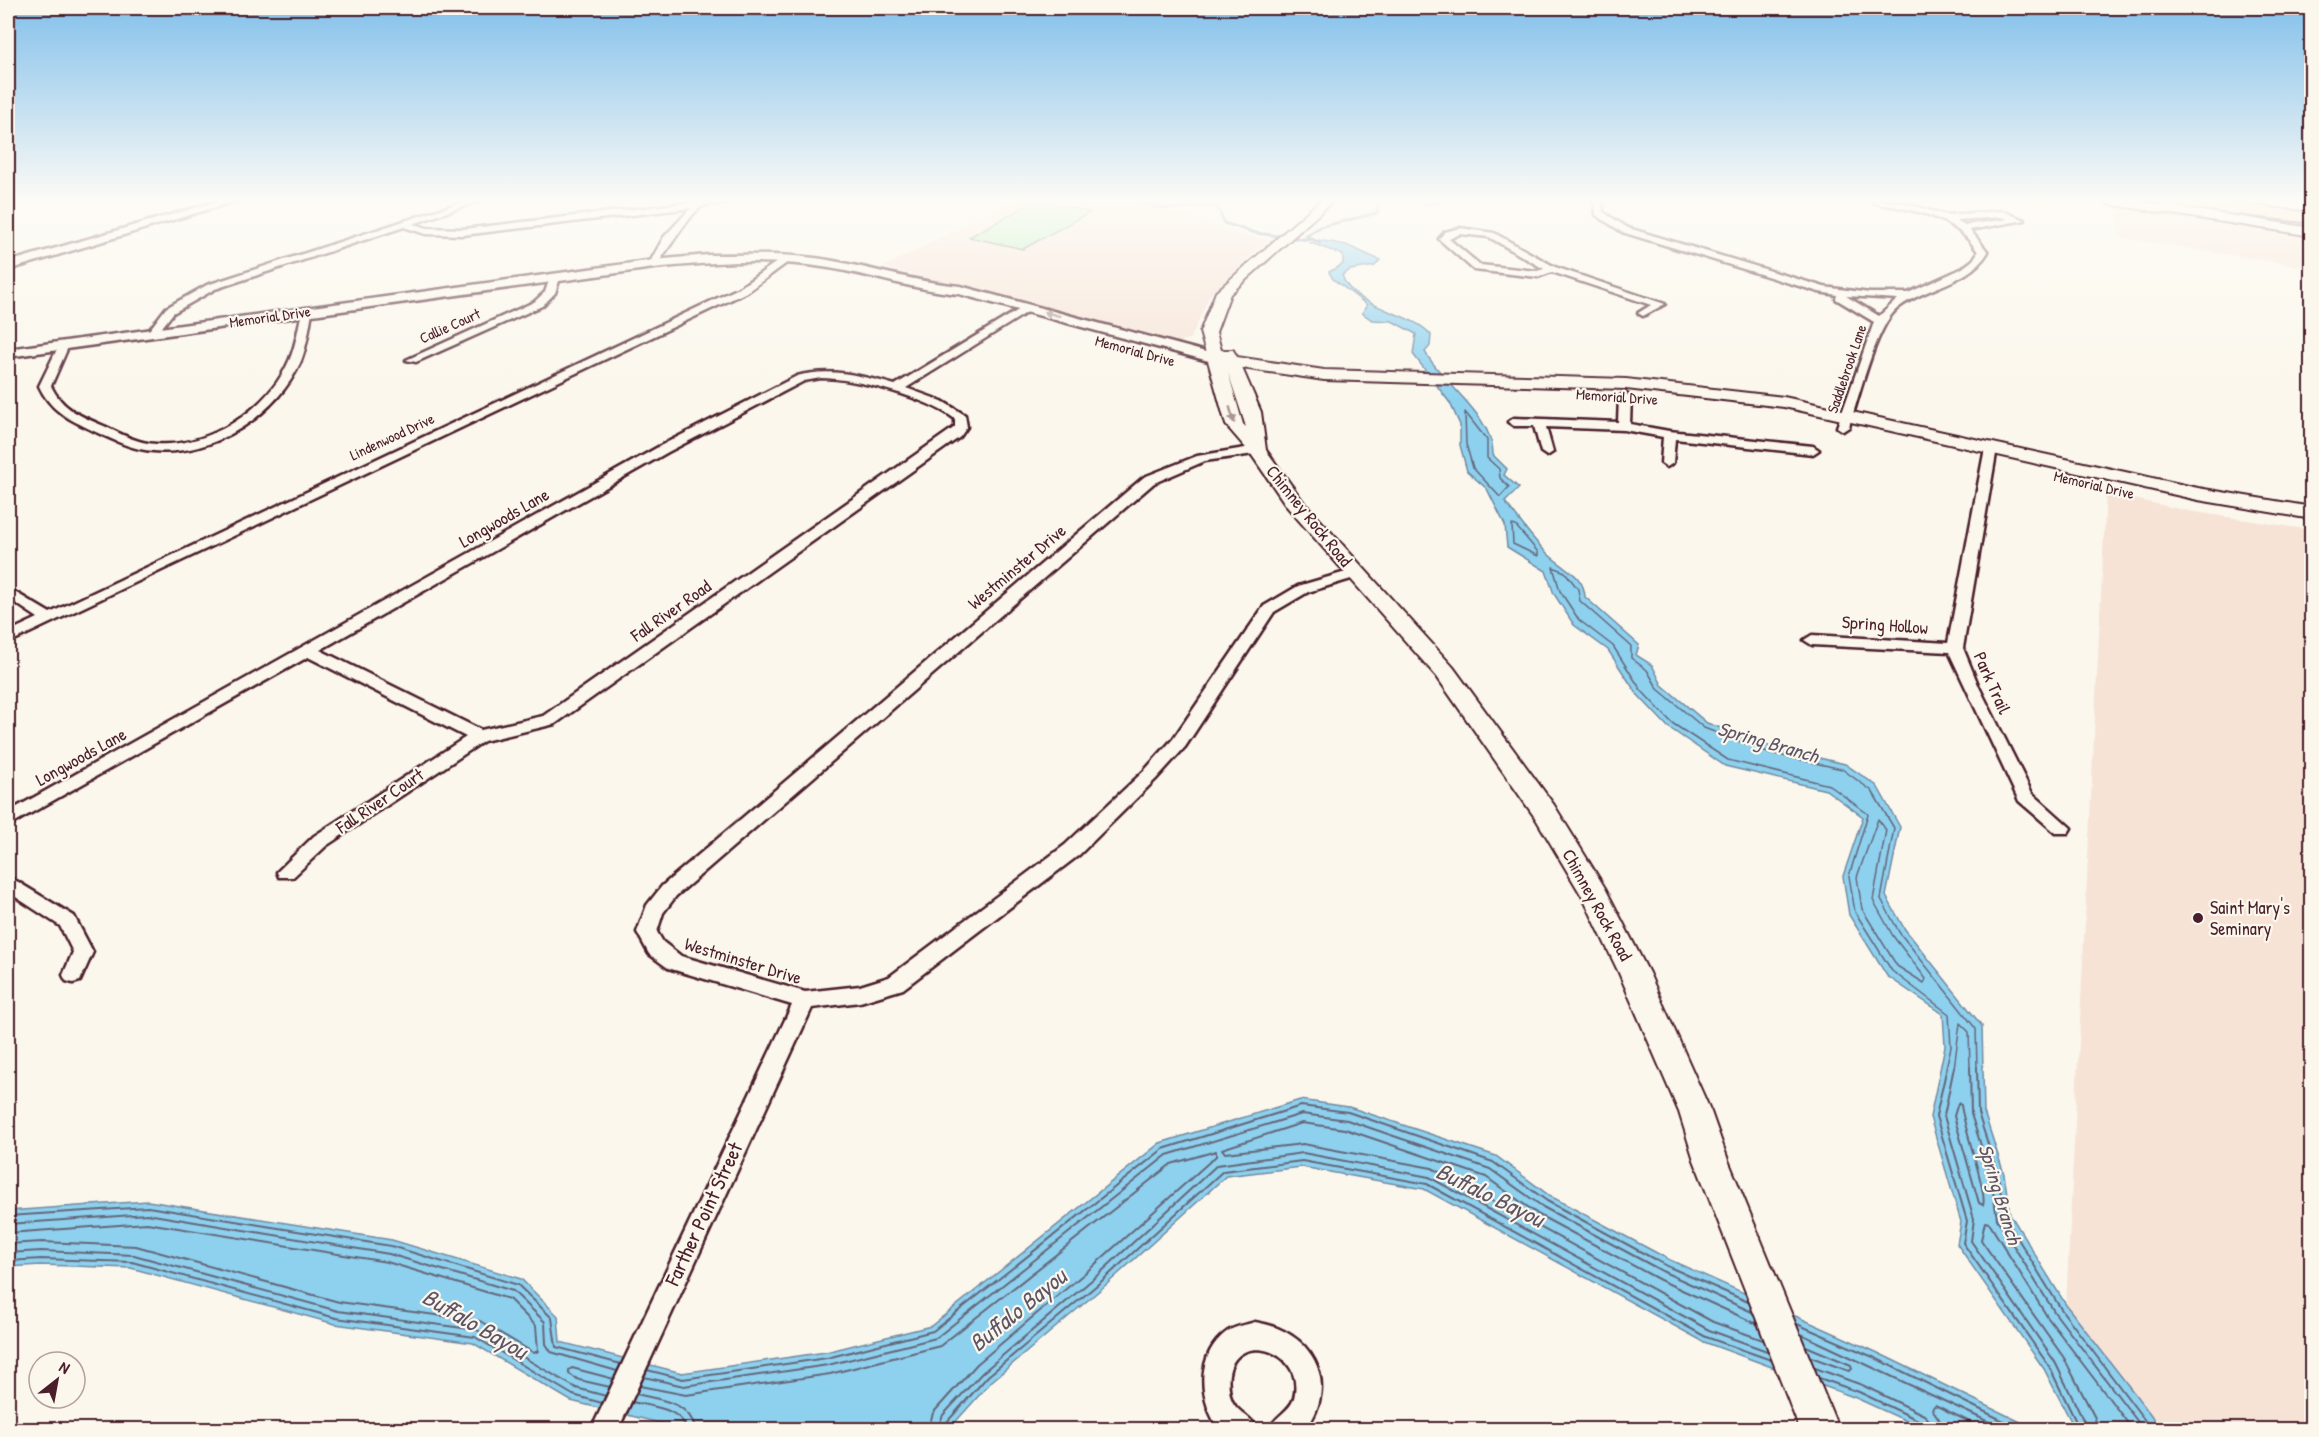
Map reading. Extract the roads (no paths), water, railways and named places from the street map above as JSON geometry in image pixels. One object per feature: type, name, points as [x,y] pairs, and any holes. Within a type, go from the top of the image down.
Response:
[{"type":"main road","name":"Chimney Rock Road","points":[[1258,267],[1223,292],[1208,332],[1258,431],[1257,450],[1295,504],[1444,672],[1538,802],[1595,895],[1634,973],[1695,1112],[1711,1161],[1820,1430]]},
{"type":"main road","name":"Chimney Rock Road","points":[[1227,368],[1225,321],[1248,276]]},
{"type":"main road","name":"Memorial Drive","points":[[1227,368],[1400,379],[1731,406],[1846,421]]},
{"type":"main road","name":"Memorial Drive","points":[[1227,368],[1301,384],[1412,393],[1501,387],[1626,384],[1714,392],[1784,402],[1846,421],[2312,525]]},
{"type":"main road","name":"Memorial Drive","points":[[2200,501],[2312,513]]},
{"type":"street","points":[[152,333],[159,318],[173,306],[211,287],[272,267]]},
{"type":"street","name":"Memorial Drive","points":[[8,353],[632,267]]},
{"type":"street","name":"Lindenwood Drive","points":[[8,638],[742,290],[775,267]]},
{"type":"street","name":"Memorial Drive","points":[[842,267],[924,287],[960,290],[1029,308],[1227,368]]},
{"type":"street","points":[[1475,267],[1510,273],[1538,274],[1552,269]]},
{"type":"street","points":[[1549,267],[1660,304],[1643,313]]},
{"type":"street","name":"Saddlebrook Lane","points":[[1747,267],[1823,290],[1857,305],[1880,321]]},
{"type":"street","name":"Saddlebrook Lane","points":[[1846,421],[1880,321],[1894,306],[1910,296],[1970,267]]},
{"type":"street","name":"Callie Court","points":[[412,360],[538,304],[550,293],[555,278]]},
{"type":"street","points":[[1577,290],[1592,282]]},
{"type":"street","name":"Memorial Drive","points":[[924,287],[940,296],[1016,318],[1227,368]]},
{"type":"street","name":"Saddlebrook Lane","points":[[1823,290],[1870,296],[1910,296]]},
{"type":"street","points":[[895,390],[1029,308]]},
{"type":"street","points":[[64,345],[45,386],[52,404],[67,415],[129,443],[157,448],[186,445],[224,432],[246,420],[270,399],[295,361],[307,312]]},
{"type":"street","name":"Longwoods Lane","points":[[8,820],[664,449],[783,386],[801,378],[824,374],[850,377],[895,390]]},
{"type":"street","name":"Fall River Road","points":[[479,736],[509,731],[549,720],[956,434],[961,427],[961,418],[947,407],[895,390]]},
{"type":"street","points":[[1624,426],[1625,397]]},
{"type":"street","points":[[1514,422],[1624,426],[1785,452],[1813,450]]},
{"type":"street","points":[[1539,423],[1547,452]]},
{"type":"street","points":[[1667,464],[1669,435]]},
{"type":"street","name":"Westminster Drive","points":[[1257,450],[1223,452],[1195,459],[1149,480],[669,891],[654,910],[646,932],[656,948],[675,962],[805,1000],[860,994],[896,983],[1072,850],[1157,767],[1179,743],[1269,609],[1303,589],[1356,573]]},
{"type":"street","name":"Park Trail","points":[[1990,454],[1955,648],[1971,687],[2025,797],[2062,828]]},
{"type":"street","points":[[8,592],[48,618]]},
{"type":"street","name":"Spring Hollow","points":[[1812,640],[1955,648]]},
{"type":"street","points":[[309,651],[479,736]]},
{"type":"street","name":"Fall River Court","points":[[286,872],[320,841],[479,736]]},
{"type":"street","points":[[8,883],[67,921],[83,952],[73,975]]},
{"type":"street","name":"Farther Point Street","points":[[604,1430],[805,1000]]},
{"type":"street","points":[[1240,1429],[1220,1403],[1215,1382],[1217,1365],[1225,1351],[1237,1340],[1252,1335],[1266,1335],[1282,1341],[1295,1351],[1305,1365],[1309,1382],[1308,1398],[1302,1414],[1282,1430]]},
{"type":"water","name":"Spring Branch","points":[[1338,267],[1368,267],[1350,270],[1342,275],[1348,286],[1370,303],[1410,320],[1431,335],[1430,346],[1425,352],[1486,428],[1493,455],[1507,469],[1504,475],[1519,488],[1505,502],[1541,547],[1576,576],[1584,589],[1585,597],[1639,645],[1636,655],[1652,665],[1662,685],[1707,723],[1772,747],[1845,764],[1877,786],[1900,827],[1886,896],[1904,928],[1982,1026],[1984,1112],[2004,1174],[2010,1214],[2066,1305],[2151,1415],[2159,1429],[2075,1429],[2044,1369],[1957,1244],[1961,1222],[1930,1117],[1945,1046],[1943,1014],[1887,976],[1849,915],[1843,876],[1863,817],[1826,790],[1725,766],[1668,727],[1637,694],[1608,650],[1574,625],[1554,594],[1546,571],[1507,547],[1505,525],[1487,489],[1467,471],[1460,445],[1460,425],[1450,403],[1413,354],[1416,334],[1392,321],[1372,320],[1362,313],[1367,305],[1333,279],[1329,272]]},
{"type":"water","name":"Buffalo Bayou","points":[[1300,1100],[1349,1107],[1496,1156],[1550,1196],[1670,1260],[1876,1352],[2035,1429],[1924,1429],[1856,1398],[1704,1342],[1424,1189],[1302,1167],[1226,1176],[1107,1284],[992,1381],[949,1429],[684,1429],[571,1401],[473,1343],[335,1324],[131,1268],[41,1265],[8,1267],[8,1211],[148,1201],[392,1240],[521,1279],[558,1316],[560,1342],[682,1373],[826,1352],[931,1326],[1160,1143]]},
{"type":"place","name":"Saint Mary's Seminary","points":[[2198,918]]}]
